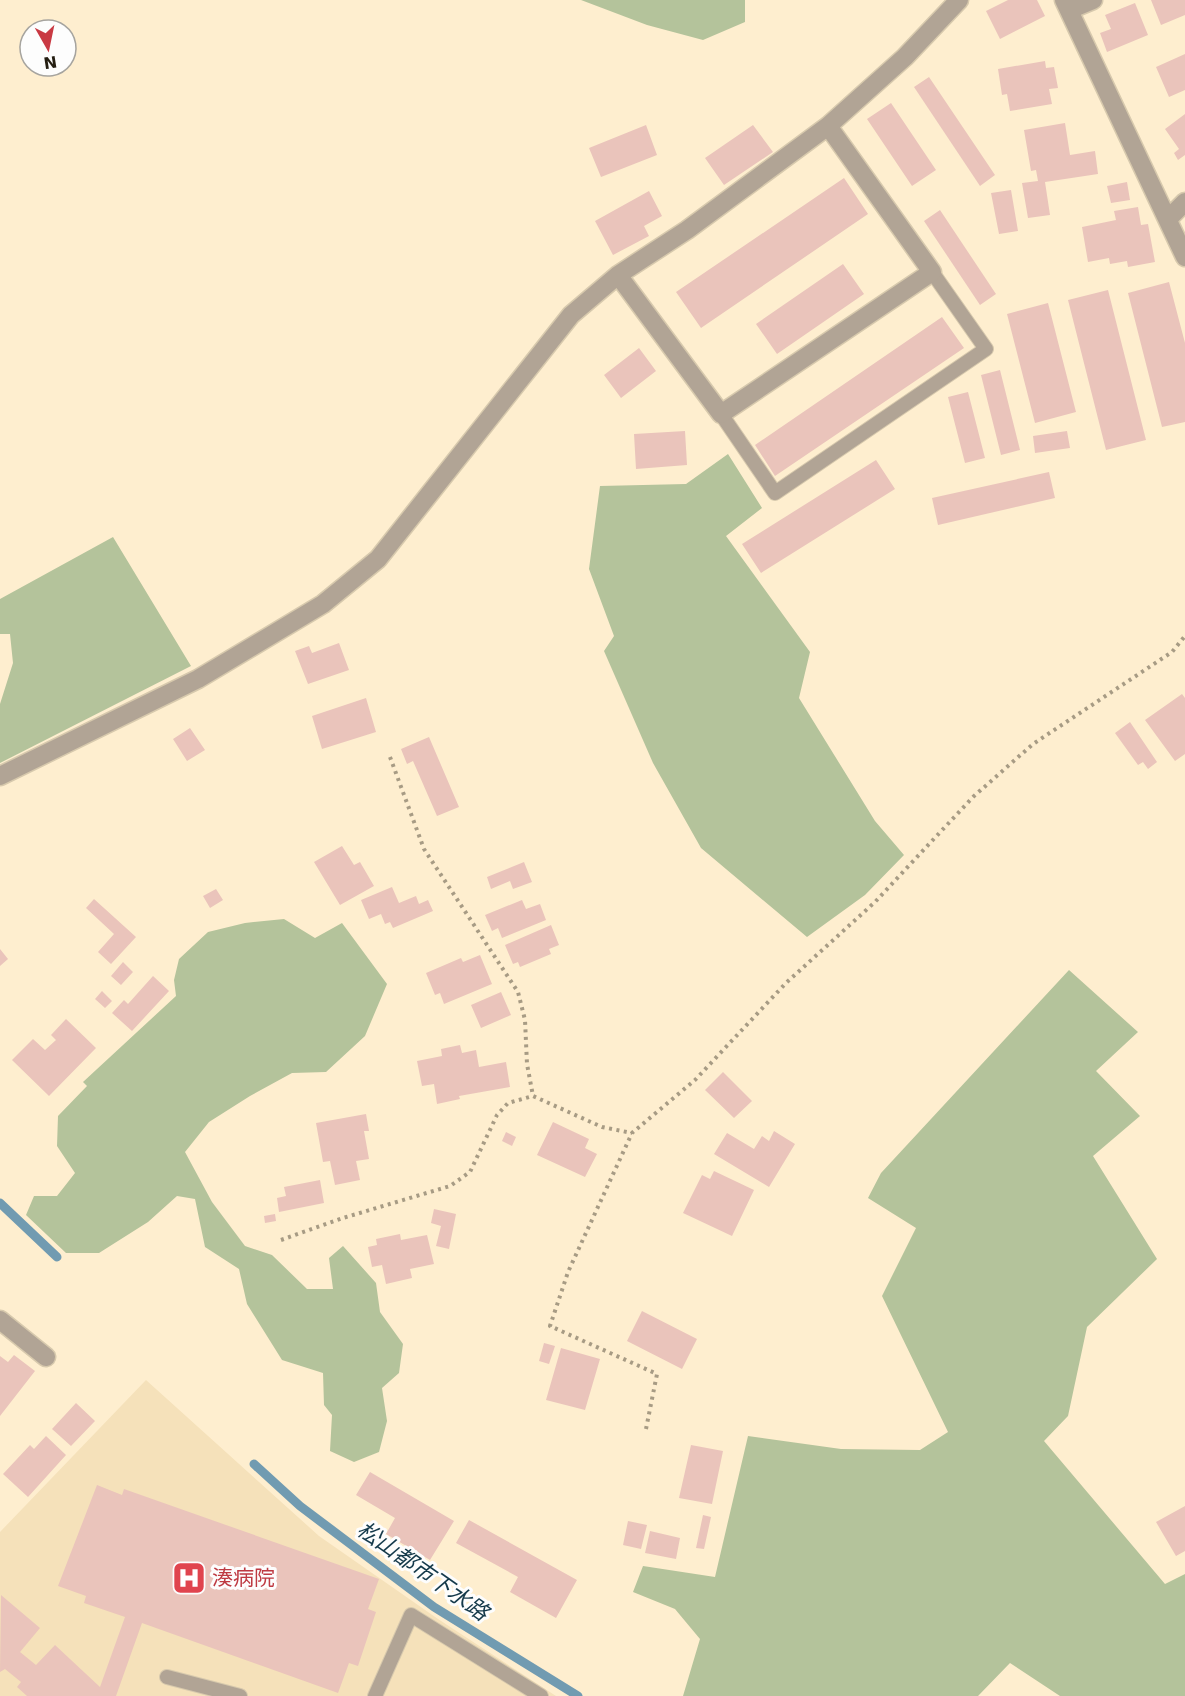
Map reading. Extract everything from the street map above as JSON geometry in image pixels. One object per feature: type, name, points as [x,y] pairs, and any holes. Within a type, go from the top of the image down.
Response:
[{"type":"street","points":[[0,776],[198,679],[323,604],[378,559],[571,315],[618,275],[687,230],[828,126],[905,57],[959,0]]},
{"type":"street","points":[[1093,0],[1066,5],[1185,257]]},
{"type":"street","points":[[618,275],[721,414],[932,272],[828,126]]},
{"type":"street","points":[[1168,219],[1185,202]]},
{"type":"street","points":[[0,1320],[46,1357]]},
{"type":"lane","points":[[721,414],[775,493],[986,349],[932,272]]},
{"type":"lane","points":[[375,1696],[411,1615],[541,1696]]},
{"type":"lane","points":[[167,1677],[240,1696]]},
{"type":"path","points":[[646,1429],[657,1374],[550,1326],[568,1272],[632,1133],[695,1080],[786,983],[875,902],[973,797],[1033,744],[1172,652],[1185,636]]},
{"type":"path","points":[[390,758],[424,849],[518,992],[525,1020],[527,1064],[533,1096]]},
{"type":"path","points":[[281,1240],[342,1218],[450,1186],[470,1172],[497,1115],[508,1103],[533,1096],[602,1127],[632,1133]]},
{"type":"shaded area","name":"湊病院","points":[[146,1380],[319,1536],[438,1619],[556,1696],[0,1696],[0,1532]]},
{"type":"green space","points":[[581,0],[745,0],[745,22],[703,40],[647,25]]},
{"type":"green space","points":[[728,454],[762,508],[726,536],[810,652],[799,698],[875,821],[904,855],[865,895],[807,937],[701,848],[653,763],[604,651],[614,636],[589,569],[600,486],[686,484]]},
{"type":"green space","points":[[113,537],[191,666],[0,763],[0,704],[13,663],[10,634],[0,634],[0,599]]},
{"type":"green space","points":[[284,919],[315,938],[342,923],[387,984],[365,1036],[326,1072],[292,1073],[209,1122],[185,1152],[212,1202],[245,1246],[272,1255],[307,1289],[333,1289],[329,1258],[343,1246],[376,1283],[380,1312],[403,1344],[399,1373],[382,1388],[387,1421],[379,1452],[354,1462],[330,1451],[332,1415],[324,1405],[323,1373],[282,1360],[247,1304],[239,1269],[205,1247],[195,1199],[177,1196],[148,1222],[99,1253],[66,1253],[26,1215],[34,1196],[57,1196],[75,1173],[57,1146],[58,1116],[87,1086],[83,1082],[176,996],[174,980],[179,959],[208,932],[245,923]]},
{"type":"green space","points":[[1069,970],[1138,1032],[1096,1071],[1140,1116],[1093,1156],[1157,1259],[1087,1327],[1068,1416],[1044,1441],[1165,1584],[1185,1574],[1185,1696],[1060,1696],[1010,1663],[978,1696],[683,1696],[700,1639],[675,1609],[633,1592],[643,1566],[715,1577],[748,1436],[841,1449],[920,1450],[948,1432],[882,1296],[916,1228],[868,1198],[881,1173]]},
{"type":"building","points":[[1008,0],[1037,0],[1045,16],[1000,39],[986,11]]},
{"type":"building","points":[[1151,0],[1185,0],[1185,15],[1161,25]]},
{"type":"building","points":[[1135,3],[1148,35],[1107,52],[1100,33],[1111,29],[1105,15]]},
{"type":"building","points":[[1185,54],[1185,90],[1169,97],[1156,67]]},
{"type":"building","points":[[1045,61],[1046,68],[1054,67],[1058,88],[1049,89],[1052,104],[1010,111],[1007,94],[1002,95],[998,69]]},
{"type":"building","points":[[929,77],[995,175],[980,186],[914,87]]},
{"type":"building","points":[[891,103],[936,170],[912,186],[867,119]]},
{"type":"building","points":[[1185,114],[1185,155],[1178,160],[1174,153],[1179,149],[1165,129]]},
{"type":"building","points":[[1065,123],[1070,155],[1095,151],[1098,174],[1045,182],[1050,215],[1028,218],[1022,183],[1038,181],[1036,170],[1031,171],[1024,130]]},
{"type":"building","points":[[646,125],[657,155],[601,177],[589,148]]},
{"type":"building","points":[[753,125],[773,152],[724,185],[705,158]]},
{"type":"building","points":[[844,178],[868,214],[701,328],[676,292]]},
{"type":"building","points":[[1127,182],[1130,200],[1111,203],[1107,186]]},
{"type":"building","points":[[1011,190],[1018,231],[999,234],[991,193]]},
{"type":"building","points":[[649,191],[662,216],[644,226],[649,236],[613,255],[595,221]]},
{"type":"building","points":[[1138,207],[1141,225],[1148,224],[1155,262],[1128,267],[1127,261],[1110,264],[1109,258],[1088,262],[1082,227],[1116,220],[1114,211]]},
{"type":"building","points":[[940,210],[996,294],[980,305],[924,221]]},
{"type":"building","points":[[843,264],[864,294],[777,354],[756,324]]},
{"type":"building","points":[[1169,282],[1185,343],[1185,422],[1162,427],[1128,293]]},
{"type":"building","points":[[1108,290],[1146,440],[1106,450],[1068,300]]},
{"type":"building","points":[[1048,303],[1076,412],[1035,423],[1007,314]]},
{"type":"building","points":[[942,317],[964,348],[775,476],[755,445]]},
{"type":"building","points":[[639,348],[656,371],[621,398],[604,375]]},
{"type":"building","points":[[1000,370],[1020,450],[1001,455],[981,375]]},
{"type":"building","points":[[968,392],[985,458],[965,463],[948,397]]},
{"type":"building","points":[[685,431],[687,465],[636,469],[634,434]]},
{"type":"building","points":[[1067,431],[1070,448],[1035,453],[1033,436]]},
{"type":"building","points":[[876,460],[895,489],[761,573],[742,544]]},
{"type":"building","points":[[1049,472],[1055,498],[938,525],[932,498]]},
{"type":"building","points":[[339,643],[349,670],[308,684],[295,651],[309,646],[312,653]]},
{"type":"building","points":[[1182,694],[1185,698],[1185,754],[1175,761],[1145,720]]},
{"type":"building","points":[[366,698],[376,732],[322,749],[312,716]]},
{"type":"building","points":[[1130,722],[1157,762],[1148,769],[1143,762],[1138,765],[1115,733]]},
{"type":"building","points":[[190,728],[205,750],[187,761],[173,739]]},
{"type":"building","points":[[429,737],[459,807],[437,816],[413,761],[407,764],[401,749]]},
{"type":"building","points":[[342,846],[354,865],[360,862],[374,886],[340,905],[314,862]]},
{"type":"building","points":[[524,862],[532,882],[513,889],[510,881],[491,889],[487,877]]},
{"type":"building","points":[[392,887],[399,903],[416,896],[419,904],[428,900],[433,911],[393,928],[390,922],[385,924],[381,914],[369,919],[361,900]]},
{"type":"building","points":[[216,889],[223,900],[210,908],[203,896]]},
{"type":"building","points":[[94,899],[136,937],[111,964],[98,952],[114,934],[86,908]]},
{"type":"building","points":[[522,900],[526,909],[540,904],[546,920],[502,938],[498,928],[492,931],[485,915]]},
{"type":"building","points":[[551,925],[559,945],[549,949],[551,954],[520,967],[518,962],[513,964],[505,945]]},
{"type":"building","points":[[0,949],[8,959],[0,966]]},
{"type":"building","points":[[480,955],[492,984],[444,1004],[440,993],[435,995],[426,973],[461,958],[463,962]]},
{"type":"building","points":[[123,962],[133,972],[121,985],[111,976]]},
{"type":"building","points":[[153,976],[169,991],[132,1031],[112,1013],[124,1000],[128,1004]]},
{"type":"building","points":[[102,991],[112,1001],[105,1008],[95,999]]},
{"type":"building","points":[[501,992],[511,1015],[481,1028],[471,1005]]},
{"type":"building","points":[[66,1019],[96,1048],[49,1096],[12,1060],[33,1039],[45,1050],[56,1040],[51,1035]]},
{"type":"building","points":[[460,1045],[462,1053],[476,1050],[479,1067],[506,1062],[510,1087],[459,1096],[460,1099],[437,1104],[434,1084],[422,1086],[417,1061],[442,1056],[441,1049]]},
{"type":"building","points":[[723,1072],[752,1101],[734,1118],[705,1090]]},
{"type":"building","points":[[366,1114],[369,1131],[364,1131],[369,1159],[356,1161],[360,1180],[335,1185],[330,1161],[323,1162],[316,1123]]},
{"type":"building","points":[[553,1122],[589,1139],[585,1148],[597,1154],[585,1177],[537,1155]]},
{"type":"building","points":[[774,1131],[795,1144],[769,1187],[714,1154],[727,1133],[754,1149],[762,1136],[769,1141]]},
{"type":"building","points":[[506,1132],[516,1137],[512,1146],[502,1141]]},
{"type":"building","points":[[714,1171],[754,1190],[732,1236],[683,1213],[702,1175],[710,1179]]},
{"type":"building","points":[[320,1180],[324,1203],[279,1212],[277,1198],[286,1196],[284,1187]]},
{"type":"building","points":[[434,1209],[456,1214],[449,1249],[436,1246],[441,1226],[431,1223]]},
{"type":"building","points":[[275,1214],[276,1221],[265,1223],[264,1216]]},
{"type":"building","points":[[400,1234],[401,1240],[427,1235],[434,1264],[410,1269],[412,1278],[386,1284],[382,1265],[372,1267],[368,1247],[377,1245],[376,1239]]},
{"type":"building","points":[[642,1311],[697,1339],[682,1369],[627,1341]]},
{"type":"building","points":[[544,1343],[555,1346],[549,1364],[539,1361]]},
{"type":"building","points":[[561,1348],[600,1359],[585,1410],[546,1400]]},
{"type":"building","points":[[14,1355],[35,1371],[0,1416],[0,1356],[8,1362]]},
{"type":"building","points":[[76,1403],[95,1421],[71,1446],[52,1429]]},
{"type":"building","points":[[46,1436],[66,1455],[28,1497],[3,1474],[30,1445],[34,1449]]},
{"type":"building","points":[[691,1445],[723,1451],[712,1504],[679,1498]]},
{"type":"building","points":[[370,1472],[454,1521],[430,1560],[386,1534],[395,1518],[356,1495]]},
{"type":"building","name":"湊病院","points":[[97,1485],[122,1495],[124,1489],[379,1579],[368,1609],[376,1612],[358,1666],[349,1663],[338,1693],[142,1623],[116,1696],[27,1696],[17,1687],[21,1682],[5,1669],[0,1672],[1,1595],[40,1628],[20,1652],[36,1665],[55,1645],[100,1687],[125,1617],[84,1603],[86,1596],[58,1586]]},
{"type":"building","points":[[1185,1506],[1185,1551],[1176,1556],[1156,1522]]},
{"type":"building","points":[[703,1515],[711,1517],[704,1549],[696,1548]]},
{"type":"building","points":[[469,1520],[577,1580],[556,1618],[510,1592],[518,1577],[456,1543]]},
{"type":"building","points":[[628,1521],[647,1525],[641,1549],[623,1545]]},
{"type":"building","points":[[650,1531],[680,1538],[676,1559],[645,1553]]},
{"type":"waterway","name":"松山都市下水路","points":[[0,1203],[57,1257]]},
{"type":"waterway","name":"松山都市下水路","points":[[254,1464],[300,1506],[434,1607],[578,1696]]},
{"type":"place","name":"湊病院","points":[[189,1578]]}]
